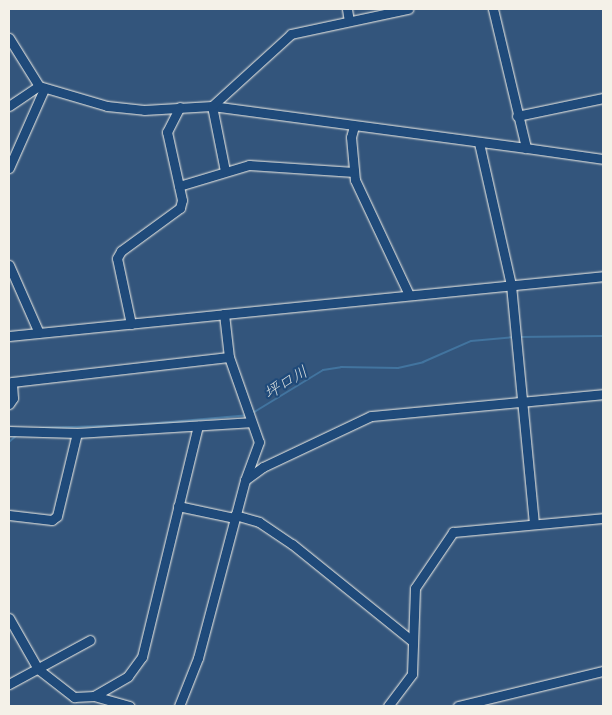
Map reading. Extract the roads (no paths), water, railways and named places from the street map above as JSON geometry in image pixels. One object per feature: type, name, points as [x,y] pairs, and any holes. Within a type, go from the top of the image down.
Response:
[{"type":"street","points":[[347,9],[349,21]]},
{"type":"street","points":[[212,106],[291,34],[408,9]]},
{"type":"street","points":[[493,9],[526,148]]},
{"type":"street","points":[[9,38],[42,87],[107,106],[144,110],[212,106],[603,159]]},
{"type":"street","points":[[9,106],[42,87]]},
{"type":"street","points":[[9,168],[42,87]]},
{"type":"street","points":[[517,116],[603,98]]},
{"type":"street","points":[[212,106],[225,172]]},
{"type":"street","points":[[131,324],[117,258],[121,251],[180,208],[182,200],[167,132],[180,107]]},
{"type":"street","points":[[354,126],[351,137],[355,180],[409,295]]},
{"type":"street","points":[[479,143],[511,285],[534,523]]},
{"type":"street","points":[[179,186],[249,165],[354,172]]},
{"type":"street","points":[[9,265],[39,333]]},
{"type":"street","points":[[9,336],[603,276]]},
{"type":"street","points":[[179,706],[198,658],[234,516],[259,442],[229,357],[224,314]]},
{"type":"street","points":[[9,404],[13,398],[12,382],[229,357]]},
{"type":"street","points":[[245,480],[263,467],[371,416],[603,394]]},
{"type":"street","points":[[17,432],[77,433],[198,426],[249,417]]},
{"type":"street","points":[[9,618],[38,668],[77,702],[94,696],[128,676],[142,657],[198,426]]},
{"type":"street","points":[[9,515],[52,520],[57,516],[77,433]]},
{"type":"street","points":[[178,506],[259,522],[292,544],[412,641]]},
{"type":"street","points":[[388,706],[412,674],[414,588],[453,532],[603,518]]},
{"type":"street","points":[[9,684],[90,640]]},
{"type":"street","points":[[458,706],[603,672]]},
{"type":"street","points":[[94,696],[130,706]]},
{"type":"waterway","name":"坪口川","points":[[518,337],[603,336]]},
{"type":"waterway","name":"坪口川","points":[[251,414],[323,370],[341,367],[398,368],[423,362],[471,341],[514,337]]},
{"type":"waterway","name":"坪口川","points":[[40,428],[136,425],[247,415]]},
{"type":"waterway","name":"坪口川","points":[[9,442],[17,435]]}]
